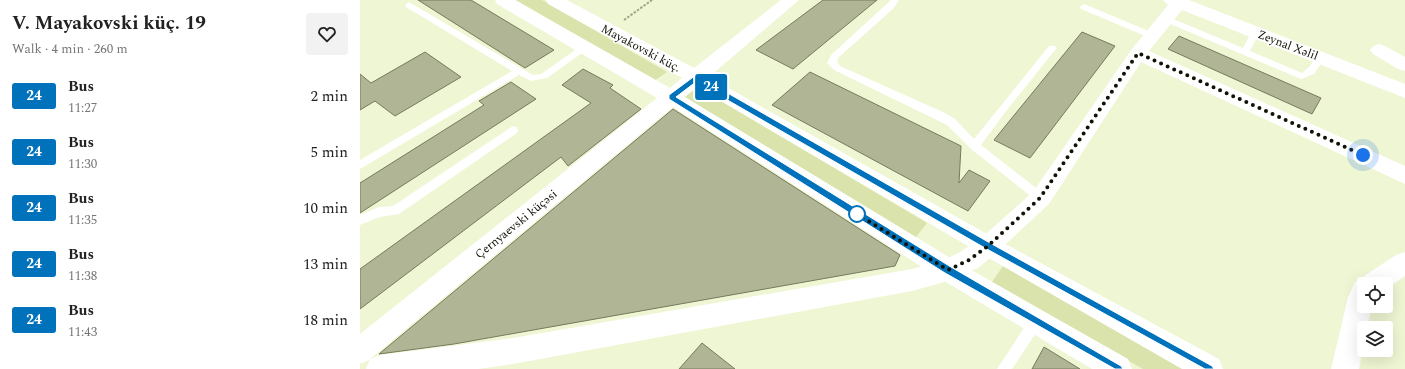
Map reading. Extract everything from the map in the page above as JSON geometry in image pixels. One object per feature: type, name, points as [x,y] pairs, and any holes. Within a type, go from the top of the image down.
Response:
[{"type":"street","points":[[503,0],[671,97],[948,270],[1118,369]]},
{"type":"street","name":"Mayakovski küç.","points":[[554,0],[696,78],[988,246],[1209,369]]},
{"type":"street","name":"Çernyaevski küçəsi","points":[[360,351],[792,0]]},
{"type":"street","points":[[380,369],[513,351],[912,280],[948,270],[969,260],[988,246],[1040,198],[1138,53],[1166,19],[1177,1]]},
{"type":"street","name":"Zeynal Xəlil","points":[[1177,1],[1254,33],[1405,90]]},
{"type":"street","points":[[1379,50],[1405,65]]},
{"type":"street","points":[[1138,53],[1405,175]]},
{"type":"street","points":[[1384,277],[1405,263]]},
{"type":"street","points":[[1345,369],[1357,313]]},
{"type":"lane","points":[[895,0],[891,6],[834,57],[832,63],[838,68],[951,122],[975,146],[1040,198]]},
{"type":"lane","points":[[409,5],[531,78],[544,76],[584,48]]},
{"type":"lane","points":[[1084,7],[1153,36]]},
{"type":"lane","points":[[1166,19],[1301,76],[1307,76],[1311,73],[1320,58]]},
{"type":"lane","points":[[1245,52],[1254,33]]},
{"type":"lane","points":[[975,146],[1004,107],[1052,48]]},
{"type":"lane","points":[[360,165],[518,71]]},
{"type":"lane","points":[[360,220],[379,212],[389,212],[400,208],[514,130]]},
{"type":"lane","points":[[1004,369],[1036,321]]},
{"type":"path","points":[[608,31],[652,0]]},
{"type":"green space","points":[[516,0],[542,0],[667,72],[654,81]]},
{"type":"green space","points":[[694,85],[927,223],[916,237],[681,95]]},
{"type":"green space","points":[[1003,266],[1185,369],[1143,369],[992,282]]},
{"type":"building","points":[[418,0],[471,0],[554,50],[525,68]]},
{"type":"building","points":[[823,0],[877,0],[793,69],[756,50]]},
{"type":"building","points":[[1082,32],[1115,46],[1030,158],[994,140]]},
{"type":"building","points":[[1179,36],[1321,98],[1312,114],[1168,49]]},
{"type":"building","points":[[425,52],[461,77],[395,116],[375,101],[360,110],[360,74],[371,83]]},
{"type":"building","points":[[583,69],[613,85],[610,88],[641,109],[568,166],[561,157],[360,309],[360,269],[591,103],[562,85]]},
{"type":"building","points":[[810,72],[961,146],[959,183],[969,170],[990,181],[968,211],[772,105]]},
{"type":"building","points":[[511,82],[536,99],[360,213],[360,183],[484,105],[479,101]]},
{"type":"building","points":[[673,109],[900,255],[895,266],[454,344],[379,354]]},
{"type":"building","points":[[702,343],[735,369],[679,369]]},
{"type":"building","points":[[1044,347],[1080,369],[1032,369]]},
{"type":"bus line","name":"24","points":[[1118,369],[948,270],[671,97],[696,78],[988,246],[1209,369]]},
{"type":"route","points":[[857,214],[856,213],[948,270],[969,260],[988,246],[1040,198],[1138,53],[1363,155]]}]
